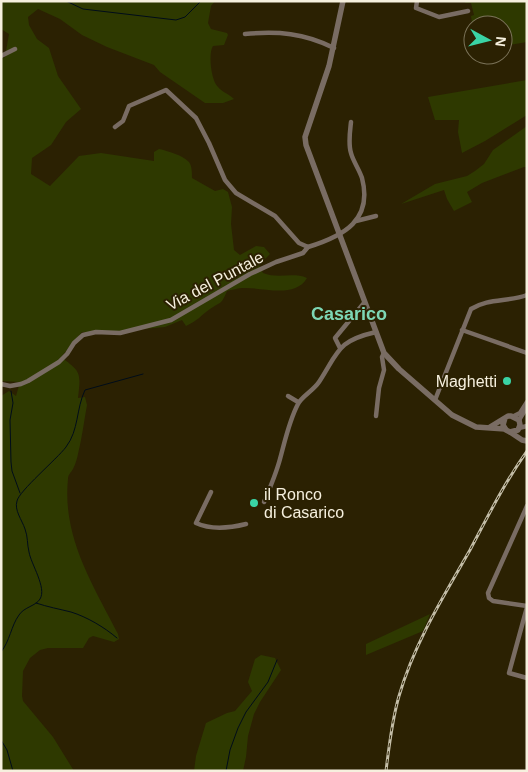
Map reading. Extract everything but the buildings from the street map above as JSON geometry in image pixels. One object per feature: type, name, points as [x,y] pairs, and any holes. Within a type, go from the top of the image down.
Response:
[{"type":"street","points":[[343,1],[334,48],[305,137],[306,145],[364,303],[384,352],[399,369],[452,415],[478,428],[516,432],[520,413],[527,402]]},
{"type":"street","points":[[417,1],[416,8],[439,17],[468,11]]},
{"type":"street","points":[[245,34],[293,34],[319,41],[334,48]]},
{"type":"street","points":[[1,56],[15,49]]},
{"type":"street","points":[[115,127],[123,121],[129,106],[166,90],[196,118],[210,143],[224,180],[236,193],[274,216],[299,243],[308,247]]},
{"type":"street","points":[[340,236],[356,222],[364,208],[362,177],[351,153],[351,122]]},
{"type":"street","points":[[356,222],[376,216]]},
{"type":"street","name":"Via del Puntale","points":[[1,384],[10,386],[28,381],[59,362],[79,337],[83,335],[96,332],[120,333],[171,320],[250,274],[302,253],[308,247],[340,236]]},
{"type":"street","points":[[435,400],[472,309],[489,302],[514,300],[527,295]]},
{"type":"street","points":[[340,348],[335,338],[364,303]]},
{"type":"street","points":[[462,330],[527,353]]},
{"type":"street","points":[[264,502],[275,477],[298,402],[313,390],[340,348],[360,336],[376,332]]},
{"type":"street","points":[[376,416],[379,388],[384,370],[382,357],[384,352]]},
{"type":"street","points":[[288,396],[298,402]]},
{"type":"street","points":[[518,423],[527,407]]},
{"type":"street","points":[[488,428],[508,416],[518,423],[527,425]]},
{"type":"street","points":[[505,418],[503,423],[508,431],[527,441]]},
{"type":"street","points":[[518,423],[527,441]]},
{"type":"street","points":[[211,492],[196,523],[207,528],[246,524]]},
{"type":"street","points":[[527,506],[488,593],[489,598],[493,601],[527,606],[509,672],[527,678]]},
{"type":"green space","points":[[1,1],[215,1],[211,6],[208,23],[211,29],[227,33],[228,35],[224,45],[213,46],[211,50],[212,73],[218,87],[234,99],[223,103],[205,103],[160,72],[154,65],[82,35],[60,19],[38,9],[28,17],[29,25],[37,39],[49,48],[58,76],[81,109],[66,122],[51,145],[32,158],[31,174],[50,186],[79,156],[101,153],[154,161],[154,152],[159,149],[183,157],[189,162],[192,178],[215,191],[223,189],[228,192],[232,207],[231,224],[234,250],[240,255],[256,246],[264,247],[270,254],[259,265],[263,273],[307,278],[295,288],[286,290],[243,288],[227,291],[221,302],[186,326],[182,320],[165,327],[100,333],[82,332],[61,357],[73,366],[78,373],[78,398],[85,397],[87,405],[77,458],[68,477],[67,500],[70,521],[81,560],[119,639],[114,642],[93,636],[89,638],[83,648],[48,648],[40,650],[30,658],[23,671],[22,696],[23,701],[53,737],[74,771],[1,771],[1,396],[9,391],[16,396],[20,382],[1,381],[1,59],[5,57],[9,34],[1,29]]},
{"type":"green space","points":[[466,1],[527,1],[527,42],[513,44],[513,15],[474,15],[471,3],[465,3]]},
{"type":"green space","points":[[527,80],[527,115],[462,153],[458,132],[459,120],[435,120],[428,97]]},
{"type":"green space","points":[[527,126],[527,167],[482,183],[467,192],[472,202],[454,211],[444,190],[401,204],[435,184],[467,176],[484,164],[493,150]]},
{"type":"green space","points":[[430,614],[423,631],[366,655],[366,644]]},
{"type":"green space","points":[[261,655],[275,658],[281,670],[254,714],[248,736],[243,771],[194,771],[196,756],[206,723],[235,711],[252,691],[248,682],[255,659]]},
{"type":"waterway","points":[[66,1],[83,9],[176,20],[185,17],[201,1]]},
{"type":"waterway","points":[[1,652],[19,615],[36,603],[42,594],[40,582],[30,557],[26,532],[16,504],[19,496],[66,447],[73,434],[85,390],[143,374]]},
{"type":"waterway","points":[[11,391],[13,403],[10,420],[11,462],[12,471],[20,493]]},
{"type":"waterway","points":[[36,603],[83,617],[101,626],[117,638]]},
{"type":"waterway","points":[[226,771],[230,750],[238,728],[246,712],[268,682],[277,660]]},
{"type":"waterway","points":[[1,740],[7,750],[13,771]]},
{"type":"railway","points":[[386,771],[397,705],[405,677],[421,639],[504,487],[527,451]]},
{"type":"place","name":"Maghetti","points":[[507,381]]},
{"type":"place","name":"il Ronco di Casarico","points":[[254,503]]},
{"type":"district","name":"Casarico","points":[[349,314]]}]
